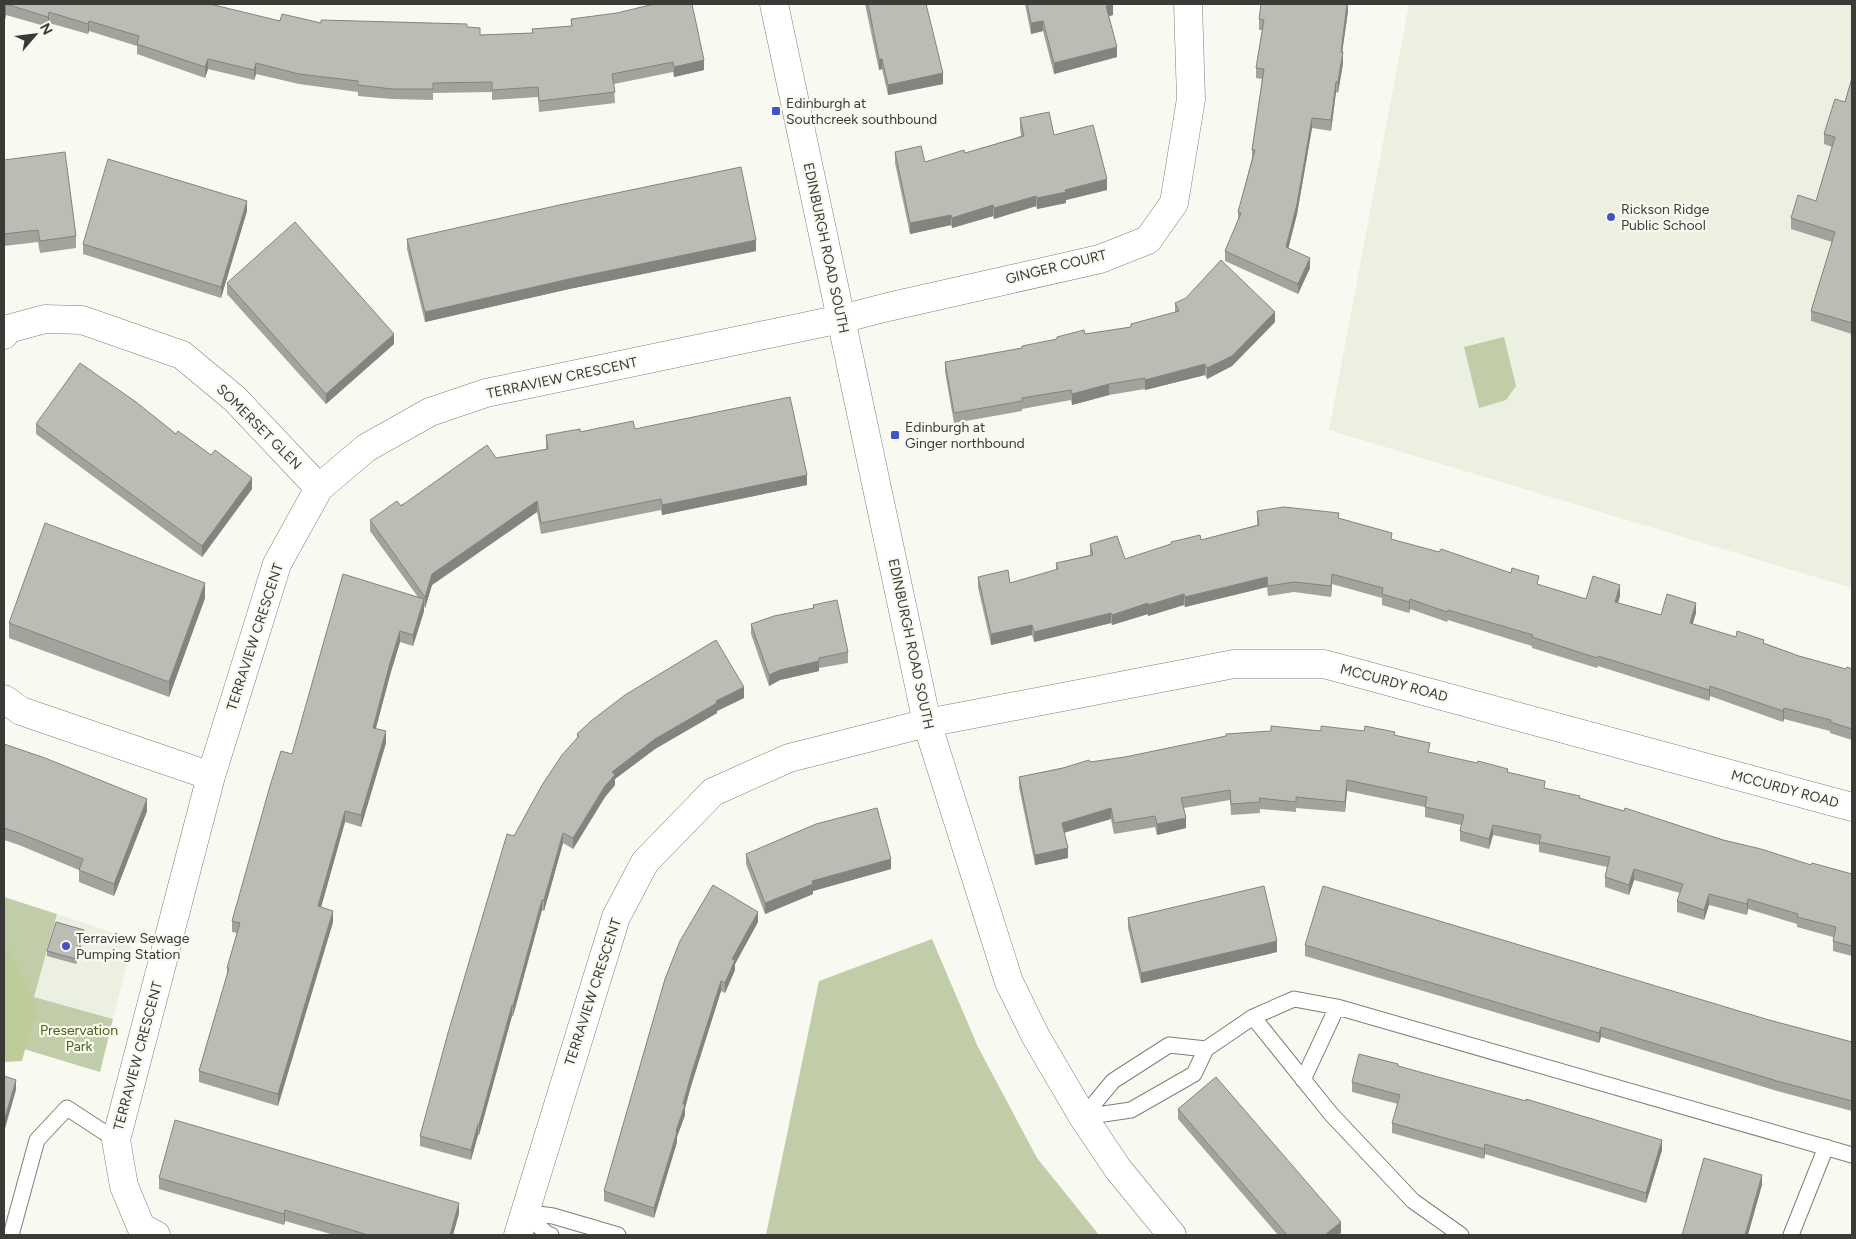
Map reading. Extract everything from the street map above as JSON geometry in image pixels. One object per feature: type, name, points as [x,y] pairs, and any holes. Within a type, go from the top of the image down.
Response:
[{"type":"street","name":"EDINBURGH ROAD SOUTH","points":[[774,4],[927,723],[1010,982],[1036,1037],[1083,1117],[1118,1169],[1172,1235]]},
{"type":"street","name":"GINGER COURT","points":[[841,320],[888,307],[1100,258],[1148,240],[1174,203],[1190,109],[1188,4]]},
{"type":"street","name":"SOMERSET GLEN","points":[[4,335],[8,328],[45,319],[82,320],[182,355],[235,399],[319,488]]},
{"type":"street","name":"TERRAVIEW CRESCENT","points":[[156,1235],[141,1227],[124,1186],[116,1140],[211,776],[277,564],[319,488],[366,448],[430,412],[486,393],[841,320]]},
{"type":"street","name":"MCCURDY ROAD","points":[[927,723],[1234,664],[1324,664],[1852,807]]},
{"type":"street","points":[[4,699],[21,711],[211,776]]},
{"type":"street","name":"TERRAVIEW CRESCENT","points":[[521,1223],[616,917],[645,862],[713,792],[789,758],[927,723]]},
{"type":"lane","points":[[1083,1117],[1131,1110],[1194,1074],[1206,1048],[1252,1017],[1294,999],[1336,1007],[1852,1155]]},
{"type":"lane","points":[[1303,1080],[1336,1007]]},
{"type":"lane","points":[[1252,1017],[1331,1114],[1414,1201],[1461,1235]]},
{"type":"lane","points":[[1083,1117],[1113,1081],[1169,1045],[1206,1048]]},
{"type":"lane","points":[[11,1235],[37,1140],[67,1108],[116,1140]]},
{"type":"lane","points":[[1792,1235],[1826,1147]]},
{"type":"lane","points":[[521,1223],[553,1216],[618,1235]]},
{"type":"lane","points":[[521,1223],[551,1235]]},
{"type":"shaded area","name":"Rickson Ridge Public School","points":[[1409,4],[1852,4],[1852,588],[1329,430]]},
{"type":"shaded area","points":[[57,914],[133,939],[113,1019],[34,997]]},
{"type":"green space","points":[[1504,337],[1516,386],[1506,400],[1479,408],[1464,347]]},
{"type":"green space","name":"Preservation Park","points":[[4,897],[57,914],[34,997],[113,1019],[100,1072],[4,1043]]},
{"type":"green space","points":[[932,939],[978,1047],[1037,1158],[1099,1235],[766,1235],[819,981]]},
{"type":"green space","points":[[4,941],[37,1006],[22,1061],[4,1062]]},
{"type":"building","points":[[6,4],[210,4],[280,21],[282,14],[321,23],[321,20],[467,24],[467,27],[480,28],[480,35],[533,33],[532,29],[572,26],[571,19],[617,13],[654,4],[692,4],[704,60],[674,67],[673,62],[612,74],[615,92],[539,101],[538,87],[492,90],[492,82],[433,83],[433,89],[392,89],[358,85],[358,81],[299,74],[256,63],[254,70],[208,59],[205,67],[137,44],[139,36],[89,21],[88,24],[49,12],[48,17]]},
{"type":"building","points":[[868,4],[926,4],[943,73],[888,85],[882,59],[879,59]]},
{"type":"building","points":[[1027,4],[1113,4],[1106,6],[1117,47],[1054,63],[1043,21],[1031,23]]},
{"type":"building","points":[[1261,4],[1347,4],[1341,52],[1343,52],[1338,82],[1336,82],[1331,120],[1312,118],[1297,204],[1286,247],[1310,258],[1298,284],[1225,251],[1241,213],[1238,212],[1255,150],[1252,150],[1264,69],[1256,68],[1264,20],[1259,19]]},
{"type":"building","points":[[1852,78],[1852,323],[1811,311],[1835,232],[1791,218],[1798,195],[1816,201],[1835,137],[1824,134],[1835,99],[1845,102]]},
{"type":"building","points":[[1049,112],[1054,135],[1093,125],[1107,179],[1065,190],[1066,192],[1037,198],[1036,196],[994,208],[993,205],[952,218],[951,215],[910,223],[895,152],[921,146],[925,162],[964,150],[965,153],[1024,136],[1020,118]]},
{"type":"building","points":[[65,152],[76,236],[40,241],[38,230],[4,234],[4,160]]},
{"type":"building","points":[[108,159],[247,201],[221,287],[83,244]]},
{"type":"building","points":[[741,167],[756,240],[569,279],[425,312],[407,239]]},
{"type":"building","points":[[295,222],[394,334],[326,394],[227,283]]},
{"type":"building","points":[[1221,260],[1275,312],[1232,356],[1207,368],[1205,364],[1145,380],[1145,378],[1109,384],[1072,394],[1071,390],[1022,398],[1022,401],[954,413],[945,362],[1022,348],[1022,346],[1057,339],[1057,337],[1084,330],[1085,334],[1131,327],[1131,324],[1179,311],[1175,303],[1186,298]]},
{"type":"building","points":[[80,363],[136,402],[176,434],[178,431],[211,455],[215,450],[252,478],[202,546],[36,424]]},
{"type":"building","points":[[790,397],[807,475],[662,505],[661,499],[541,523],[537,501],[432,574],[425,597],[370,520],[397,501],[401,506],[487,445],[496,458],[548,449],[546,435],[580,429],[580,432],[633,421],[635,429]]},
{"type":"building","points":[[1284,507],[1339,513],[1338,518],[1392,533],[1391,539],[1439,552],[1441,549],[1511,573],[1512,568],[1539,576],[1537,584],[1586,599],[1593,576],[1620,585],[1615,602],[1661,615],[1667,594],[1696,603],[1690,623],[1736,637],[1737,631],[1764,640],[1763,643],[1799,656],[1852,669],[1852,729],[1830,722],[1831,720],[1784,708],[1783,711],[1710,686],[1709,690],[1598,656],[1597,658],[1532,637],[1533,635],[1448,610],[1447,612],[1410,599],[1409,602],[1382,594],[1383,588],[1332,574],[1331,586],[1294,582],[1268,586],[1267,577],[1185,597],[1184,594],[1112,615],[1111,613],[1034,632],[1032,625],[991,634],[978,577],[1008,570],[1010,583],[1058,569],[1056,563],[1093,555],[1090,544],[1117,536],[1125,559],[1171,544],[1171,542],[1200,535],[1201,540],[1259,525],[1257,511]]},
{"type":"building","points":[[45,523],[205,583],[169,682],[9,623]]},
{"type":"building","points":[[343,574],[424,599],[413,635],[400,631],[390,663],[373,728],[386,731],[361,815],[345,811],[318,906],[333,911],[278,1094],[199,1071],[240,923],[232,921],[270,786],[281,751],[292,754]]},
{"type":"building","points":[[837,600],[848,652],[819,658],[819,661],[780,670],[769,675],[751,624],[774,616],[814,608],[813,605]]},
{"type":"building","points":[[716,640],[744,687],[716,701],[717,703],[655,739],[612,772],[615,775],[605,786],[573,838],[563,833],[471,1150],[420,1136],[448,1033],[507,834],[514,836],[542,785],[562,755],[579,736],[577,734],[591,721],[625,695]]},
{"type":"building","points":[[1271,726],[1321,731],[1321,726],[1364,731],[1365,726],[1395,732],[1394,735],[1430,743],[1428,752],[1477,763],[1478,761],[1508,769],[1507,772],[1545,781],[1544,788],[1580,796],[1579,798],[1624,811],[1625,808],[1723,840],[1761,849],[1811,865],[1812,863],[1852,874],[1852,946],[1833,941],[1836,927],[1797,917],[1798,914],[1748,899],[1747,904],[1709,894],[1704,910],[1677,901],[1683,884],[1634,869],[1629,885],[1605,877],[1610,857],[1539,842],[1541,835],[1493,825],[1489,839],[1460,831],[1464,815],[1425,807],[1427,797],[1347,780],[1345,802],[1296,797],[1296,802],[1259,798],[1260,802],[1231,804],[1230,790],[1181,798],[1186,818],[1157,824],[1155,816],[1114,823],[1111,808],[1062,823],[1068,848],[1035,855],[1019,777],[1063,768],[1089,760],[1090,762],[1125,757],[1226,736],[1226,734],[1271,731]]},
{"type":"building","points":[[4,744],[45,758],[147,799],[114,884],[79,870],[83,859],[4,828]]},
{"type":"building","points":[[877,808],[891,859],[812,881],[813,884],[765,903],[746,854],[816,824]]},
{"type":"building","points":[[713,885],[758,912],[732,959],[735,960],[725,983],[721,981],[691,1075],[683,1104],[685,1105],[654,1208],[604,1191],[665,979],[680,941]]},
{"type":"building","points":[[1264,886],[1277,941],[1141,973],[1128,918]]},
{"type":"building","points":[[1323,886],[1769,1020],[1852,1042],[1852,1101],[1777,1081],[1601,1027],[1599,1033],[1305,945]]},
{"type":"building","name":"Terraview Sewage Pumping Station","points":[[56,922],[84,930],[76,959],[47,951]]},
{"type":"building","points":[[1359,1054],[1526,1101],[1526,1099],[1662,1140],[1646,1193],[1485,1144],[1484,1149],[1392,1123],[1400,1095],[1352,1082]]},
{"type":"building","points":[[4,1076],[16,1080],[4,1121]]},
{"type":"building","points":[[1216,1077],[1341,1222],[1325,1235],[1287,1235],[1178,1109]]},
{"type":"building","points":[[175,1120],[459,1203],[450,1235],[368,1235],[285,1210],[284,1214],[159,1178]]},
{"type":"building","points":[[1704,1158],[1762,1175],[1745,1235],[1682,1235]]},
{"type":"place","name":"Edinburgh at Southcreek southbound","points":[[776,111]]},
{"type":"place","name":"Rickson Ridge Public School","points":[[1611,217]]},
{"type":"place","name":"Edinburgh at Ginger northbound","points":[[895,435]]},
{"type":"place","name":"Terraview Sewage Pumping Station","points":[[66,946]]}]
